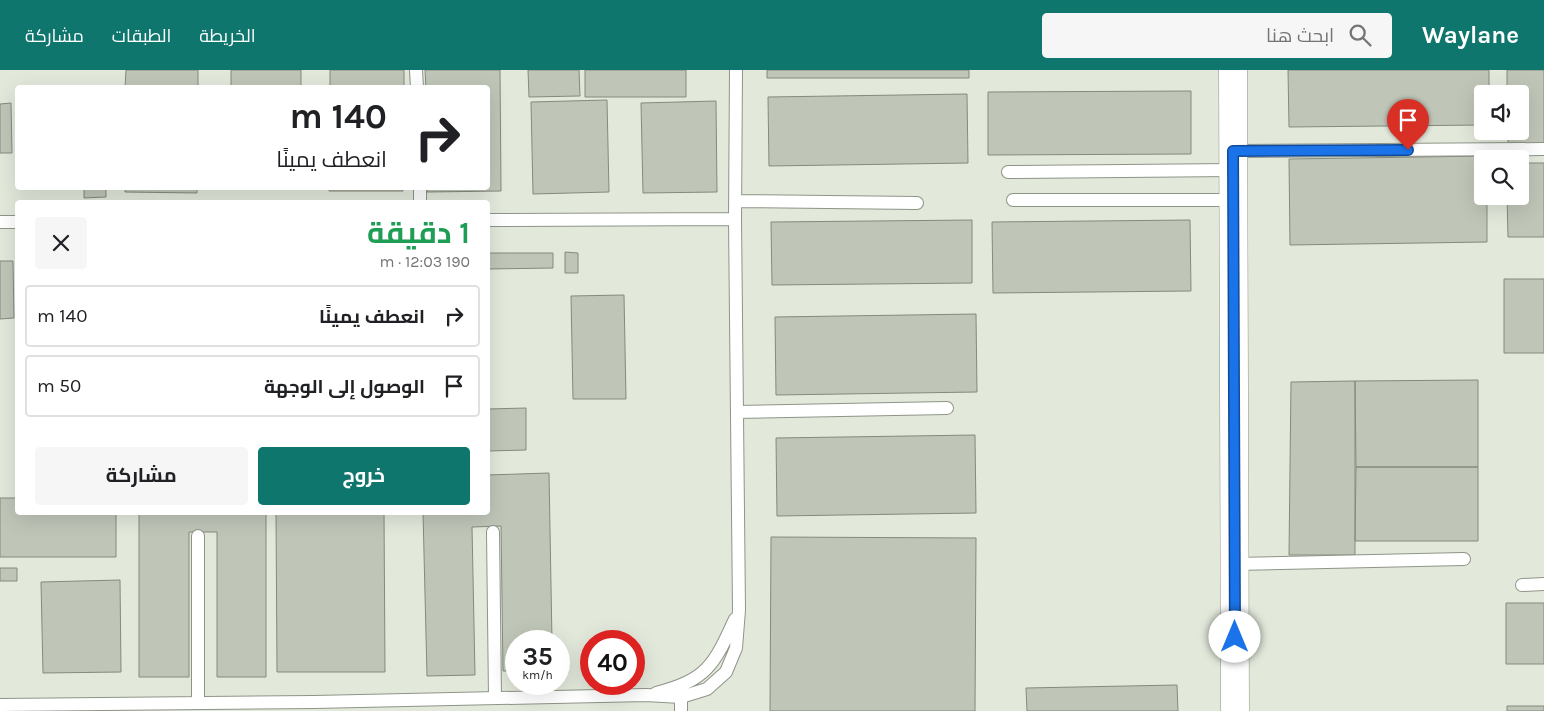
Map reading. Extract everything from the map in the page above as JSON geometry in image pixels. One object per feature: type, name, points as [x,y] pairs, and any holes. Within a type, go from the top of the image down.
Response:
[{"type":"street","points":[[1233,70],[1235,711]]},
{"type":"lane","points":[[416,70],[417,85]]},
{"type":"lane","points":[[0,705],[198,703],[314,706],[495,698],[646,695],[681,698],[707,689],[726,672],[736,648],[739,610],[735,219],[736,70]]},
{"type":"lane","points":[[1008,172],[1233,160],[1544,149]]},
{"type":"lane","points":[[1013,200],[1232,200]]},
{"type":"lane","points":[[735,201],[917,203]]},
{"type":"lane","points":[[490,220],[735,219]]},
{"type":"lane","points":[[0,222],[15,222]]},
{"type":"lane","points":[[737,412],[947,408]]},
{"type":"lane","points":[[493,532],[495,698]]},
{"type":"lane","points":[[198,536],[198,703]]},
{"type":"lane","points":[[1234,564],[1464,559]]},
{"type":"lane","points":[[1522,585],[1544,584]]},
{"type":"lane","points":[[646,695],[691,681],[710,666],[739,610]]},
{"type":"lane","points":[[681,698],[682,711]]},
{"type":"building","points":[[126,70],[198,70],[198,85],[125,85]]},
{"type":"building","points":[[231,70],[301,70],[301,85],[231,85]]},
{"type":"building","points":[[330,70],[404,70],[404,85],[330,85]]},
{"type":"building","points":[[425,70],[500,70],[501,191],[427,192],[427,190],[490,190],[490,85],[426,85]]},
{"type":"building","points":[[528,70],[579,70],[580,96],[529,97]]},
{"type":"building","points":[[585,70],[686,70],[686,97],[585,97]]},
{"type":"building","points":[[767,70],[969,70],[969,78],[767,78]]},
{"type":"building","points":[[1288,70],[1489,70],[1489,85],[1474,85],[1474,125],[1289,127]]},
{"type":"building","points":[[1507,70],[1544,70],[1544,145],[1508,145],[1508,140],[1529,140],[1529,85],[1507,85]]},
{"type":"building","points":[[1191,91],[1191,154],[988,155],[988,92]]},
{"type":"building","points":[[967,94],[968,163],[769,166],[768,97]]},
{"type":"building","points":[[607,100],[609,192],[533,194],[531,102]]},
{"type":"building","points":[[716,101],[717,192],[643,193],[641,103]]},
{"type":"building","points":[[11,103],[12,153],[0,153],[0,104]]},
{"type":"building","points":[[1474,156],[1474,205],[1487,205],[1487,242],[1290,245],[1289,159]]},
{"type":"building","points":[[1529,163],[1544,163],[1544,237],[1508,237],[1507,205],[1529,205]]},
{"type":"building","points":[[84,190],[106,190],[106,197],[84,198]]},
{"type":"building","points":[[125,190],[197,190],[197,193],[125,192]]},
{"type":"building","points":[[329,190],[403,190],[403,191]]},
{"type":"building","points":[[972,220],[972,283],[772,285],[771,222]]},
{"type":"building","points":[[1190,220],[1191,291],[993,293],[992,222]]},
{"type":"building","points":[[565,252],[578,253],[578,273],[565,273]]},
{"type":"building","points":[[490,253],[553,253],[553,268],[490,269]]},
{"type":"building","points":[[0,261],[13,261],[14,318],[0,319]]},
{"type":"building","points":[[1504,279],[1544,279],[1544,353],[1504,353]]},
{"type":"building","points":[[624,295],[626,399],[573,399],[571,296]]},
{"type":"building","points":[[976,314],[977,392],[776,395],[775,317]]},
{"type":"building","points":[[1478,380],[1478,467],[1356,467],[1355,381]]},
{"type":"building","points":[[1355,381],[1355,555],[1289,555],[1291,382]]},
{"type":"building","points":[[526,408],[526,450],[490,451],[490,409]]},
{"type":"building","points":[[975,435],[976,513],[777,516],[776,438]]},
{"type":"building","points":[[1356,467],[1478,467],[1478,541],[1355,541]]},
{"type":"building","points":[[549,473],[552,630],[505,630],[505,671],[503,671],[501,526],[472,527],[475,675],[427,676],[423,515],[490,515],[490,475]]},
{"type":"building","points":[[0,498],[15,498],[15,515],[116,515],[116,557],[0,557]]},
{"type":"building","points":[[139,515],[266,515],[266,677],[217,677],[217,532],[189,532],[189,677],[139,677]]},
{"type":"building","points":[[276,515],[384,515],[385,672],[277,672]]},
{"type":"building","points":[[771,537],[976,538],[975,711],[770,711]]},
{"type":"building","points":[[0,568],[17,568],[17,581],[0,581]]},
{"type":"building","points":[[120,580],[121,672],[43,673],[41,582]]},
{"type":"building","points":[[1506,603],[1544,603],[1544,664],[1506,664]]},
{"type":"building","points":[[1177,685],[1178,711],[1027,711],[1026,688]]},
{"type":"building","points":[[1507,706],[1544,706],[1544,711],[1507,711]]},
{"type":"route","points":[[1235,637],[1233,151],[1408,150]]}]
